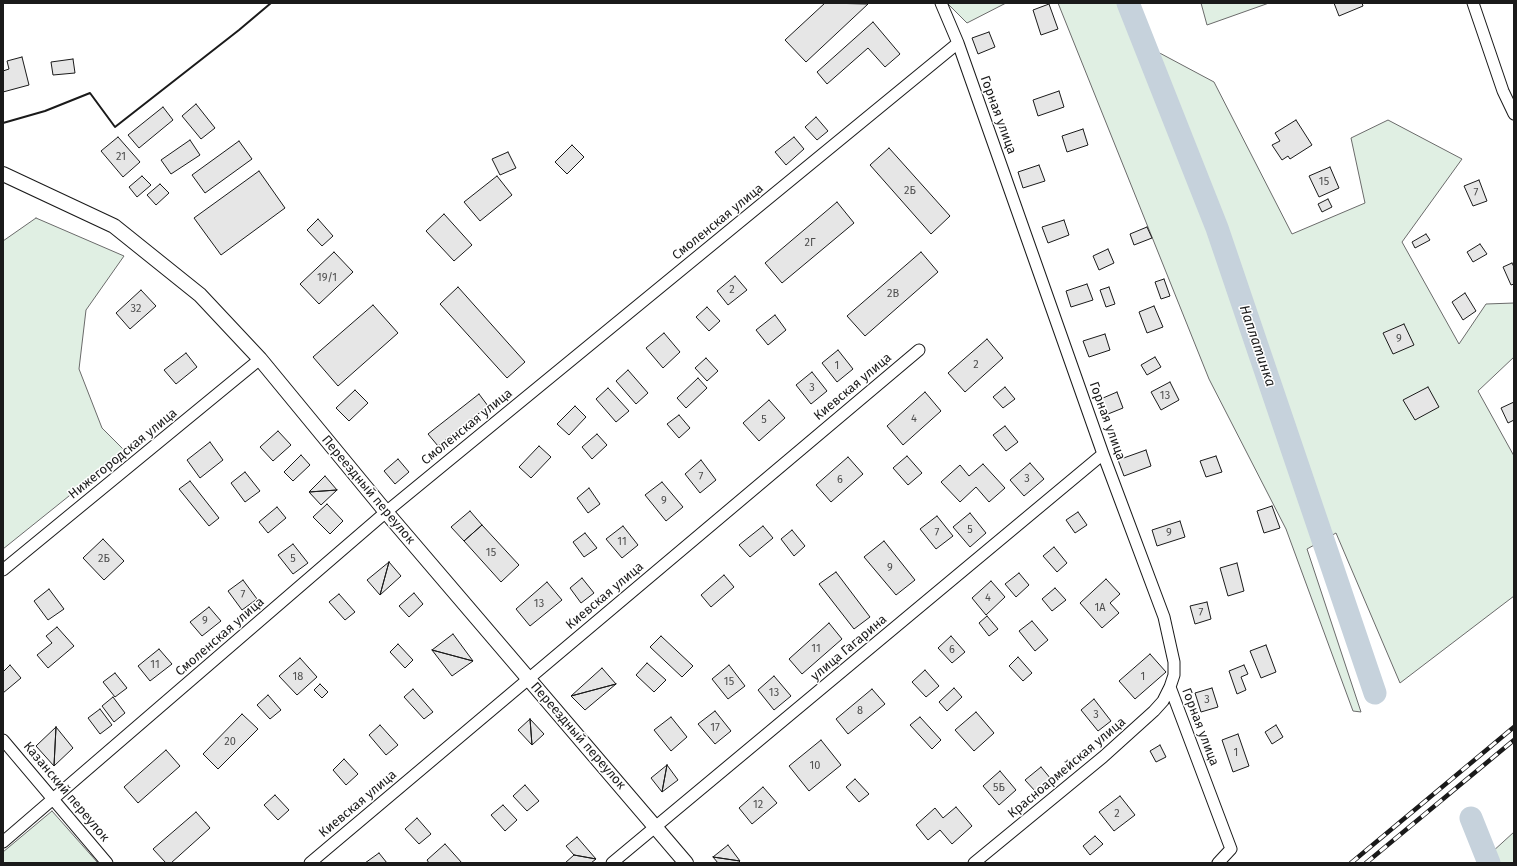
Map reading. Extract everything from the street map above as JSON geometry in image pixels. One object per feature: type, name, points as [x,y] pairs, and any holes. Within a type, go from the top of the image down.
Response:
[{"type":"street","name":"Горная улица","points":[[941,3],[958,43],[1104,454],[1164,617],[1172,644],[1174,662],[1174,675],[1170,687],[1231,849],[1218,863]]},
{"type":"street","points":[[1473,3],[1503,91],[1514,114]]},
{"type":"street","name":"Смоленская улица","points":[[3,842],[386,512],[958,43]]},
{"type":"street","name":"Переездный переулок","points":[[3,174],[114,226],[200,295],[260,359],[386,512],[686,863]]},
{"type":"street","name":"Киевская улица","points":[[310,863],[919,350]]},
{"type":"street","name":"Нижегородская улица","points":[[3,570],[260,359]]},
{"type":"street","name":"улица Гагарина","points":[[612,863],[1104,454]]},
{"type":"street","name":"Красноармейская улица","points":[[974,863],[1135,728],[1163,701],[1170,687]]},
{"type":"street","name":"Казанский переулок","points":[[3,740],[108,863]]},
{"type":"green space","points":[[947,3],[1006,3],[967,23]]},
{"type":"green space","points":[[1058,3],[1137,3],[1154,50],[1214,82],[1292,234],[1365,203],[1351,138],[1388,120],[1462,159],[1402,242],[1459,344],[1486,304],[1514,303],[1514,357],[1478,391],[1514,456],[1514,596],[1400,683],[1336,533],[1307,549],[1361,712],[1353,711],[1286,529],[1209,379]]},
{"type":"green space","points":[[1201,3],[1269,3],[1207,25]]},
{"type":"green space","points":[[36,218],[124,256],[86,310],[79,369],[102,428],[125,451],[3,549],[3,241]]},
{"type":"green space","points":[[52,811],[98,863],[3,863],[3,852]]},
{"type":"green space","points":[[1514,832],[1514,863],[1480,863]]},
{"type":"building","points":[[825,3],[868,4],[806,62],[785,40]]},
{"type":"building","points":[[1334,3],[1362,3],[1363,6],[1339,16]]},
{"type":"building","points":[[1049,4],[1058,29],[1041,35],[1033,10]]},
{"type":"building","points":[[873,22],[900,54],[885,67],[868,48],[827,84],[817,72]]},
{"type":"building","points":[[989,32],[995,47],[978,54],[972,38]]},
{"type":"building","points":[[22,57],[29,85],[3,92],[3,71],[9,69],[7,61]]},
{"type":"building","points":[[73,59],[75,73],[53,75],[51,62]]},
{"type":"building","points":[[1059,91],[1064,107],[1038,116],[1033,100]]},
{"type":"building","points":[[196,104],[215,128],[201,139],[182,116]]},
{"type":"building","points":[[163,107],[173,120],[139,148],[128,135]]},
{"type":"building","points":[[816,117],[828,131],[817,140],[805,127]]},
{"type":"building","points":[[1296,120],[1312,145],[1290,159],[1288,156],[1282,160],[1272,145],[1280,141],[1275,133]]},
{"type":"building","points":[[1083,129],[1088,145],[1067,152],[1062,136]]},
{"type":"building","points":[[118,137],[140,162],[123,177],[101,151]]},
{"type":"building","points":[[794,137],[804,149],[786,165],[775,152]]},
{"type":"building","points":[[190,140],[200,155],[171,174],[161,160]]},
{"type":"building","points":[[239,141],[252,159],[205,193],[192,175]]},
{"type":"building","points":[[572,145],[584,157],[567,174],[555,162]]},
{"type":"building","points":[[889,148],[950,216],[931,234],[870,165]]},
{"type":"building","points":[[508,152],[516,168],[500,175],[492,159]]},
{"type":"building","points":[[1039,165],[1045,181],[1023,188],[1018,172]]},
{"type":"building","points":[[1330,167],[1339,188],[1319,197],[1309,176]]},
{"type":"building","points":[[259,171],[285,208],[221,255],[194,218]]},
{"type":"building","points":[[142,176],[151,185],[137,197],[129,187]]},
{"type":"building","points":[[497,176],[512,195],[480,221],[464,202]]},
{"type":"building","points":[[1479,180],[1487,201],[1473,206],[1464,186]]},
{"type":"building","points":[[160,184],[169,193],[156,205],[147,195]]},
{"type":"building","points":[[1328,199],[1332,207],[1322,212],[1318,204]]},
{"type":"building","points":[[837,202],[854,223],[782,283],[765,263]]},
{"type":"building","points":[[444,214],[472,245],[454,261],[426,231]]},
{"type":"building","points":[[318,219],[333,236],[322,246],[307,230]]},
{"type":"building","points":[[1064,220],[1069,235],[1048,243],[1042,227]]},
{"type":"building","points":[[1147,227],[1152,238],[1134,245],[1130,234]]},
{"type":"building","points":[[1426,234],[1430,240],[1415,248],[1412,242]]},
{"type":"building","points":[[1480,244],[1487,254],[1473,262],[1467,252]]},
{"type":"building","points":[[1108,249],[1114,263],[1099,270],[1093,256]]},
{"type":"building","points":[[334,252],[353,272],[319,304],[300,284]]},
{"type":"building","points":[[921,252],[938,272],[865,336],[847,316]]},
{"type":"building","points":[[1512,263],[1514,267],[1514,284],[1511,285],[1503,267]]},
{"type":"building","points":[[735,276],[747,290],[728,305],[717,291]]},
{"type":"building","points":[[1164,279],[1170,296],[1161,299],[1155,282]]},
{"type":"building","points":[[1087,284],[1093,300],[1071,307],[1066,291]]},
{"type":"building","points":[[458,287],[525,362],[507,378],[440,304]]},
{"type":"building","points":[[1109,287],[1115,304],[1106,307],[1100,290]]},
{"type":"building","points":[[141,290],[156,306],[130,329],[116,313]]},
{"type":"building","points":[[1465,293],[1476,311],[1463,320],[1452,302]]},
{"type":"building","points":[[373,305],[398,333],[338,386],[313,357]]},
{"type":"building","points":[[1154,306],[1163,327],[1147,333],[1139,312]]},
{"type":"building","points":[[707,307],[720,321],[709,331],[696,317]]},
{"type":"building","points":[[775,315],[786,330],[768,345],[756,330]]},
{"type":"building","points":[[1404,324],[1414,345],[1393,354],[1383,333]]},
{"type":"building","points":[[664,333],[680,352],[663,368],[646,348]]},
{"type":"building","points":[[1105,334],[1110,350],[1089,357],[1083,341]]},
{"type":"building","points":[[987,339],[1003,358],[965,392],[948,373]]},
{"type":"building","points":[[838,350],[853,369],[837,382],[822,363]]},
{"type":"building","points":[[186,353],[197,367],[176,384],[164,370]]},
{"type":"building","points":[[1155,357],[1161,367],[1147,375],[1141,365]]},
{"type":"building","points":[[706,358],[718,371],[707,381],[695,368]]},
{"type":"building","points":[[628,370],[648,393],[636,404],[616,381]]},
{"type":"building","points":[[812,372],[827,391],[811,404],[796,385]]},
{"type":"building","points":[[698,378],[707,388],[686,408],[677,398]]},
{"type":"building","points":[[1170,382],[1179,400],[1161,410],[1151,392]]},
{"type":"building","points":[[1005,387],[1015,399],[1003,408],[993,397]]},
{"type":"building","points":[[1428,387],[1439,407],[1415,420],[1403,400]]},
{"type":"building","points":[[608,388],[629,411],[616,422],[596,399]]},
{"type":"building","points":[[355,390],[368,403],[349,421],[336,408]]},
{"type":"building","points":[[925,392],[941,411],[903,445],[887,426]]},
{"type":"building","points":[[1117,392],[1123,408],[1103,416],[1096,401]]},
{"type":"building","points":[[479,394],[488,406],[438,446],[428,434]]},
{"type":"building","points":[[769,400],[785,418],[759,441],[743,423]]},
{"type":"building","points":[[1514,402],[1514,420],[1508,423],[1501,408]]},
{"type":"building","points":[[575,406],[586,417],[569,435],[557,424]]},
{"type":"building","points":[[679,415],[690,428],[679,438],[667,424]]},
{"type":"building","points":[[1005,426],[1018,442],[1006,451],[993,435]]},
{"type":"building","points":[[278,431],[291,445],[273,461],[260,447]]},
{"type":"building","points":[[597,434],[607,445],[592,459],[582,447]]},
{"type":"building","points":[[210,442],[223,460],[200,478],[187,460]]},
{"type":"building","points":[[539,446],[551,457],[531,478],[519,467]]},
{"type":"building","points":[[1146,450],[1151,466],[1124,476],[1118,460]]},
{"type":"building","points":[[301,455],[310,465],[293,481],[284,472]]},
{"type":"building","points":[[907,456],[922,473],[908,485],[893,468]]},
{"type":"building","points":[[1216,456],[1222,472],[1206,477],[1200,461]]},
{"type":"building","points":[[848,457],[863,474],[831,502],[816,485]]},
{"type":"building","points":[[398,459],[409,472],[395,484],[384,471]]},
{"type":"building","points":[[701,460],[716,480],[700,493],[685,474]]},
{"type":"building","points":[[1030,463],[1044,479],[1024,496],[1010,480]]},
{"type":"building","points":[[983,464],[1005,488],[989,502],[976,487],[960,502],[941,482],[960,465],[969,476]]},
{"type":"building","points":[[245,472],[260,491],[245,502],[231,483]]},
{"type":"building","points":[[325,476],[337,490],[309,492]]},
{"type":"building","points":[[190,481],[219,518],[209,526],[179,489]]},
{"type":"building","points":[[662,482],[683,507],[666,521],[645,495]]},
{"type":"building","points":[[589,488],[600,504],[588,513],[577,498]]},
{"type":"building","points":[[337,490],[321,505],[309,492]]},
{"type":"building","points":[[327,504],[343,521],[330,534],[313,517]]},
{"type":"building","points":[[1272,506],[1280,528],[1264,533],[1257,511]]},
{"type":"building","points":[[277,507],[286,518],[268,533],[259,522]]},
{"type":"building","points":[[470,511],[482,525],[464,541],[451,527]]},
{"type":"building","points":[[1078,512],[1087,525],[1075,533],[1066,520]]},
{"type":"building","points":[[970,513],[986,533],[970,547],[953,527]]},
{"type":"building","points":[[937,516],[953,536],[936,549],[920,529]]},
{"type":"building","points":[[1180,521],[1185,537],[1157,546],[1152,530]]},
{"type":"building","points":[[482,525],[519,565],[501,582],[464,541]]},
{"type":"building","points":[[623,526],[638,545],[622,558],[606,539]]},
{"type":"building","points":[[763,526],[773,538],[750,557],[739,545]]},
{"type":"building","points":[[792,530],[805,546],[794,556],[781,539]]},
{"type":"building","points":[[585,533],[597,548],[584,557],[573,542]]},
{"type":"building","points":[[103,539],[124,561],[104,580],[83,558]]},
{"type":"building","points":[[884,541],[915,580],[896,595],[864,557]]},
{"type":"building","points":[[293,544],[308,563],[293,574],[278,555]]},
{"type":"building","points":[[1054,547],[1067,563],[1057,572],[1043,556]]},
{"type":"building","points":[[389,562],[380,595],[367,580]]},
{"type":"building","points":[[389,562],[401,576],[380,595]]},
{"type":"building","points":[[1237,563],[1244,591],[1228,596],[1220,568]]},
{"type":"building","points":[[836,572],[870,617],[854,629],[819,584]]},
{"type":"building","points":[[1019,573],[1029,585],[1016,597],[1005,584]]},
{"type":"building","points":[[724,575],[734,587],[711,607],[701,595]]},
{"type":"building","points":[[582,578],[594,593],[581,603],[570,588]]},
{"type":"building","points":[[1106,579],[1120,594],[1110,603],[1119,613],[1102,628],[1080,603]]},
{"type":"building","points":[[243,580],[257,599],[242,610],[228,591]]},
{"type":"building","points":[[991,581],[1005,597],[986,615],[972,598]]},
{"type":"building","points":[[547,582],[562,600],[530,626],[516,609]]},
{"type":"building","points":[[1055,588],[1066,600],[1052,611],[1042,599]]},
{"type":"building","points":[[49,589],[64,609],[48,620],[34,601]]},
{"type":"building","points":[[414,593],[423,604],[409,617],[399,606]]},
{"type":"building","points":[[339,594],[355,612],[345,620],[329,602]]},
{"type":"building","points":[[1207,602],[1211,619],[1195,624],[1190,606]]},
{"type":"building","points":[[209,607],[221,621],[202,636],[190,622]]},
{"type":"building","points":[[987,616],[998,629],[989,636],[979,623]]},
{"type":"building","points":[[1032,621],[1048,640],[1035,651],[1019,631]]},
{"type":"building","points":[[829,623],[842,639],[802,674],[789,659]]},
{"type":"building","points":[[57,627],[74,646],[48,668],[37,655],[52,643],[46,636]]},
{"type":"building","points":[[453,634],[473,661],[432,650]]},
{"type":"building","points":[[661,636],[693,666],[682,677],[650,647]]},
{"type":"building","points":[[951,636],[965,652],[952,663],[938,648]]},
{"type":"building","points":[[398,644],[413,660],[405,668],[390,652]]},
{"type":"building","points":[[1266,645],[1276,672],[1261,678],[1250,651]]},
{"type":"building","points":[[159,649],[172,664],[150,681],[138,666]]},
{"type":"building","points":[[432,650],[473,661],[452,676]]},
{"type":"building","points":[[1150,654],[1166,672],[1135,699],[1119,681]]},
{"type":"building","points":[[1018,657],[1032,673],[1023,681],[1009,666]]},
{"type":"building","points":[[300,658],[317,677],[297,695],[279,676]]},
{"type":"building","points":[[647,663],[666,680],[654,692],[636,675]]},
{"type":"building","points":[[10,665],[21,678],[3,693],[3,672]]},
{"type":"building","points":[[729,665],[745,686],[728,699],[712,679]]},
{"type":"building","points":[[1244,665],[1248,674],[1241,677],[1246,690],[1237,694],[1229,671]]},
{"type":"building","points":[[602,668],[616,684],[571,696]]},
{"type":"building","points":[[925,670],[939,686],[926,697],[912,682]]},
{"type":"building","points":[[115,673],[127,688],[115,697],[103,682]]},
{"type":"building","points":[[774,676],[791,696],[774,710],[758,690]]},
{"type":"building","points":[[320,684],[328,692],[322,698],[314,690]]},
{"type":"building","points":[[616,684],[585,710],[571,696]]},
{"type":"building","points":[[954,688],[962,697],[947,711],[939,702]]},
{"type":"building","points":[[1212,688],[1218,707],[1201,712],[1195,693]]},
{"type":"building","points":[[413,689],[433,712],[424,719],[404,697]]},
{"type":"building","points":[[872,689],[885,704],[848,734],[836,719]]},
{"type":"building","points":[[268,695],[281,710],[270,719],[257,705]]},
{"type":"building","points":[[113,697],[125,713],[114,722],[102,706]]},
{"type":"building","points":[[1094,699],[1111,721],[1098,731],[1081,710]]},
{"type":"building","points":[[100,709],[112,725],[100,734],[88,718]]},
{"type":"building","points":[[715,711],[731,731],[715,744],[698,724]]},
{"type":"building","points":[[976,712],[994,733],[974,751],[955,730]]},
{"type":"building","points":[[242,714],[258,729],[218,769],[203,754]]},
{"type":"building","points":[[671,717],[687,737],[671,751],[654,730]]},
{"type":"building","points":[[920,717],[941,740],[932,749],[910,725]]},
{"type":"building","points":[[530,719],[544,734],[532,745]]},
{"type":"building","points":[[530,719],[532,745],[518,730]]},
{"type":"building","points":[[380,725],[398,745],[386,755],[369,735]]},
{"type":"building","points":[[1276,725],[1283,737],[1272,744],[1265,732]]},
{"type":"building","points":[[56,727],[73,748],[54,766]]},
{"type":"building","points":[[56,727],[54,766],[36,746]]},
{"type":"building","points":[[1238,734],[1249,766],[1233,772],[1222,740]]},
{"type":"building","points":[[821,740],[841,765],[809,791],[789,766]]},
{"type":"building","points":[[1160,745],[1166,757],[1156,762],[1150,751]]},
{"type":"building","points":[[166,750],[180,766],[138,803],[124,787]]},
{"type":"building","points":[[344,759],[358,774],[346,785],[333,770]]},
{"type":"building","points":[[667,765],[678,780],[662,792]]},
{"type":"building","points":[[667,765],[662,792],[651,778]]},
{"type":"building","points":[[1041,767],[1051,779],[1036,792],[1025,780]]},
{"type":"building","points":[[1000,771],[1016,790],[999,805],[983,786]]},
{"type":"building","points":[[855,779],[869,794],[859,802],[846,787]]},
{"type":"building","points":[[525,785],[539,801],[527,811],[513,796]]},
{"type":"building","points":[[763,787],[777,803],[752,824],[739,808]]},
{"type":"building","points":[[275,795],[289,810],[278,820],[264,805]]},
{"type":"building","points":[[1120,796],[1135,815],[1114,831],[1099,812]]},
{"type":"building","points":[[503,805],[517,820],[505,831],[491,815]]},
{"type":"building","points":[[956,807],[972,826],[952,844],[940,830],[928,840],[916,825],[935,808],[943,818]]},
{"type":"building","points":[[196,812],[210,828],[171,863],[166,863],[153,849]]},
{"type":"building","points":[[417,818],[431,834],[419,844],[405,829]]},
{"type":"building","points":[[1095,836],[1103,844],[1090,855],[1083,846]]},
{"type":"building","points":[[577,837],[596,859],[574,855],[566,846]]},
{"type":"building","points":[[445,844],[462,863],[429,863],[427,860]]},
{"type":"building","points":[[728,845],[740,861],[713,857]]},
{"type":"building","points":[[379,853],[387,863],[365,863]]},
{"type":"building","points":[[574,855],[596,859],[591,863],[565,863]]},
{"type":"building","points":[[713,857],[740,861],[738,863],[718,863]]},
{"type":"waterway","name":"Наплатинка","points":[[1128,3],[1217,228],[1375,693]]},
{"type":"waterway","name":"Наплатинка","points":[[1471,818],[1489,863]]},
{"type":"railway","points":[[1351,863],[1514,727]]},
{"type":"railway","points":[[1366,863],[1514,740]]},
{"type":"wall","points":[[3,123],[45,111],[90,93],[115,127],[239,30],[271,3]]}]
